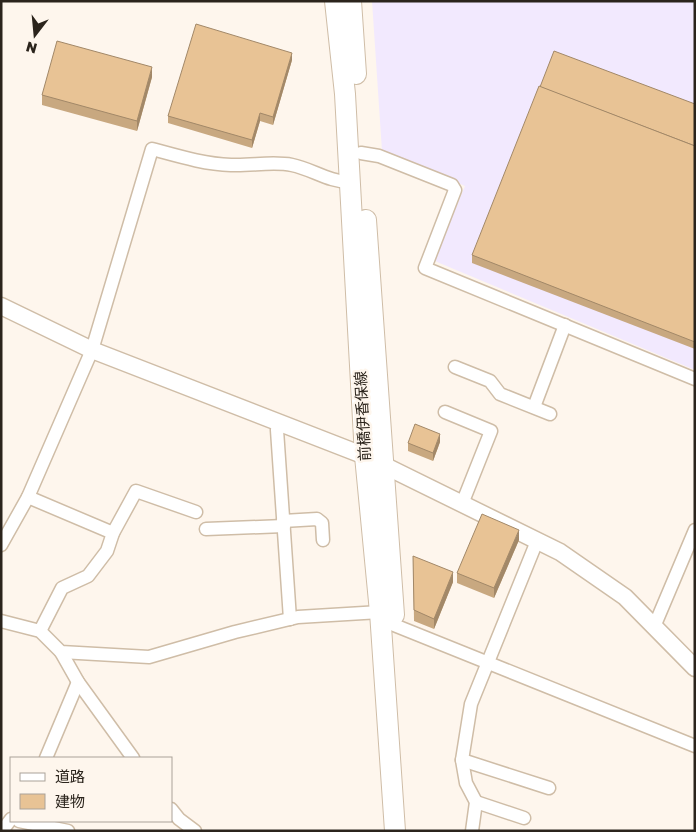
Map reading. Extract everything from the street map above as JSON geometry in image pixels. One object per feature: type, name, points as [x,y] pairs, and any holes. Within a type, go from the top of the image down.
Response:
[{"type":"main road","name":"前橋伊香保線","points":[[335,1],[345,94],[365,456],[387,619],[409,831]]},
{"type":"main road","name":"前橋伊香保線","points":[[351,1],[361,153],[381,362],[387,619],[396,831]]},
{"type":"street","points":[[1,545],[28,496],[92,350],[152,149],[203,163],[232,166],[275,163],[294,166],[339,182],[350,182]]},
{"type":"street","points":[[361,153],[379,156],[452,185],[455,190],[425,268],[695,378]]},
{"type":"street","points":[[1,306],[92,350],[365,456],[560,552],[625,597],[695,668]]},
{"type":"street","points":[[534,407],[565,325]]},
{"type":"street","points":[[455,367],[490,381],[500,394],[550,414]]},
{"type":"street","points":[[445,412],[491,431],[462,504]]},
{"type":"street","points":[[278,422],[290,619]]},
{"type":"street","points":[[40,631],[62,588],[88,576],[107,551],[113,533],[136,491],[196,512]]},
{"type":"street","points":[[28,496],[113,533]]},
{"type":"street","points":[[206,529],[283,524],[317,519],[322,523],[323,540]]},
{"type":"street","points":[[654,627],[695,530]]},
{"type":"street","points":[[472,831],[476,802],[466,783],[462,760],[471,704],[537,541]]},
{"type":"street","points":[[60,652],[149,657],[235,632],[298,617],[387,619],[487,664],[695,746]]},
{"type":"street","points":[[1,621],[40,631],[60,652],[78,682],[132,757]]},
{"type":"street","points":[[46,757],[78,682]]},
{"type":"street","points":[[462,760],[549,788]]},
{"type":"street","points":[[476,802],[524,818]]},
{"type":"street","points":[[176,819],[195,831]]},
{"type":"street","points":[[2,831],[10,820]]},
{"type":"street","points":[[24,822],[68,831]]},
{"type":"shaded area","points":[[372,1],[695,1],[695,370],[437,262],[434,259],[465,186],[382,151]]},
{"type":"building","points":[[196,24],[292,53],[273,117],[260,113],[252,140],[168,116]]},
{"type":"building","points":[[57,41],[152,67],[137,121],[42,95]]},
{"type":"building","points":[[554,51],[695,104],[695,146],[540,87]]},
{"type":"building","points":[[539,86],[695,146],[695,342],[472,255]]},
{"type":"building","points":[[415,424],[440,434],[433,453],[408,443]]},
{"type":"building","points":[[482,514],[519,530],[494,588],[457,573]]},
{"type":"building","points":[[413,556],[453,572],[434,619],[414,610]]}]
